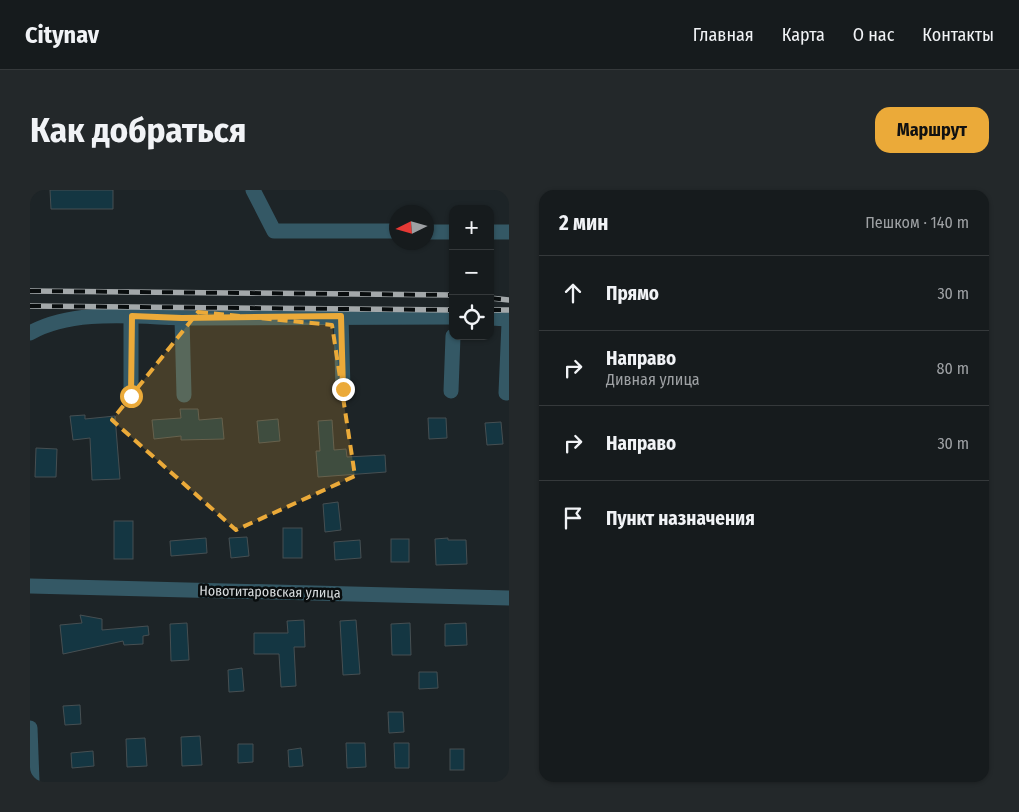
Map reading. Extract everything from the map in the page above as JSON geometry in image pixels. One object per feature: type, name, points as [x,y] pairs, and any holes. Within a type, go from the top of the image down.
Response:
[{"type":"street","points":[[253,190],[274,231],[389,232]]},
{"type":"street","points":[[434,232],[449,232]]},
{"type":"street","points":[[494,232],[509,232]]},
{"type":"street","points":[[131,396],[132,316]]},
{"type":"street","points":[[30,333],[46,326],[73,319],[132,316],[182,318],[449,317]]},
{"type":"street","points":[[341,316],[343,389]]},
{"type":"street","points":[[182,318],[184,395]]},
{"type":"street","points":[[494,318],[509,319]]},
{"type":"street","points":[[506,393],[509,323]]},
{"type":"street","points":[[451,391],[453,340]]},
{"type":"street","name":"Новотитаровская улица","points":[[30,586],[509,598]]},
{"type":"street","points":[[30,728],[32,782]]},
{"type":"highlighted area","points":[[198,312],[332,325],[355,476],[236,530],[112,420]]},
{"type":"building","points":[[50,190],[113,190],[113,209],[51,209]]},
{"type":"building","points":[[180,409],[198,409],[199,420],[222,418],[224,439],[181,440],[181,436],[154,439],[152,420],[181,418]]},
{"type":"building","points":[[85,415],[85,419],[115,416],[120,479],[92,480],[90,438],[73,440],[70,416]]},
{"type":"building","points":[[428,418],[446,418],[447,438],[429,439]]},
{"type":"building","points":[[278,419],[280,441],[259,443],[257,421]]},
{"type":"building","points":[[332,420],[334,450],[346,449],[347,457],[385,455],[386,472],[318,477],[316,451],[320,451],[318,421]]},
{"type":"building","points":[[501,422],[503,444],[487,445],[485,423]]},
{"type":"building","points":[[36,448],[57,449],[56,477],[35,477]]},
{"type":"building","points":[[338,502],[341,530],[325,532],[323,504]]},
{"type":"building","points":[[114,521],[133,521],[133,559],[114,559]]},
{"type":"building","points":[[283,528],[302,528],[302,558],[283,558]]},
{"type":"building","points":[[247,537],[249,556],[231,558],[229,538]]},
{"type":"building","points":[[206,538],[207,553],[171,556],[170,541]]},
{"type":"building","points":[[448,538],[448,540],[466,540],[467,564],[436,565],[435,539]]},
{"type":"building","points":[[391,539],[409,539],[409,562],[391,562]]},
{"type":"building","points":[[360,540],[361,558],[335,560],[334,542]]},
{"type":"building","points":[[80,615],[102,619],[102,630],[148,626],[149,635],[143,636],[143,644],[124,645],[123,641],[63,654],[60,625],[82,623]]},
{"type":"building","points":[[304,620],[305,647],[294,647],[296,686],[281,687],[279,654],[254,654],[254,633],[288,633],[287,621]]},
{"type":"building","points":[[356,620],[360,674],[343,675],[340,621]]},
{"type":"building","points":[[187,623],[189,660],[171,661],[170,624]]},
{"type":"building","points":[[410,623],[411,655],[392,655],[391,624]]},
{"type":"building","points":[[466,623],[467,645],[445,646],[445,624]]},
{"type":"building","points":[[242,668],[244,691],[229,692],[228,670]]},
{"type":"building","points":[[419,672],[437,672],[438,688],[419,689]]},
{"type":"building","points":[[80,705],[81,724],[65,725],[63,706]]},
{"type":"building","points":[[388,712],[403,712],[404,732],[389,733]]},
{"type":"building","points":[[200,736],[202,765],[182,766],[181,737]]},
{"type":"building","points":[[145,738],[147,766],[127,767],[126,739]]},
{"type":"building","points":[[346,743],[365,743],[366,767],[347,768]]},
{"type":"building","points":[[394,743],[409,743],[409,768],[395,768]]},
{"type":"building","points":[[238,744],[253,744],[253,762],[238,763]]},
{"type":"building","points":[[301,748],[303,766],[289,767],[288,750]]},
{"type":"building","points":[[450,749],[464,749],[464,770],[450,770]]},
{"type":"building","points":[[93,751],[94,766],[72,768],[71,753]]},
{"type":"railway","points":[[30,291],[449,295]]},
{"type":"railway","points":[[494,298],[509,300]]},
{"type":"railway","points":[[30,306],[449,310]]},
{"type":"railway","points":[[494,310],[509,310]]},
{"type":"route","points":[[131,396],[132,316],[182,318],[341,316],[343,389]]}]
